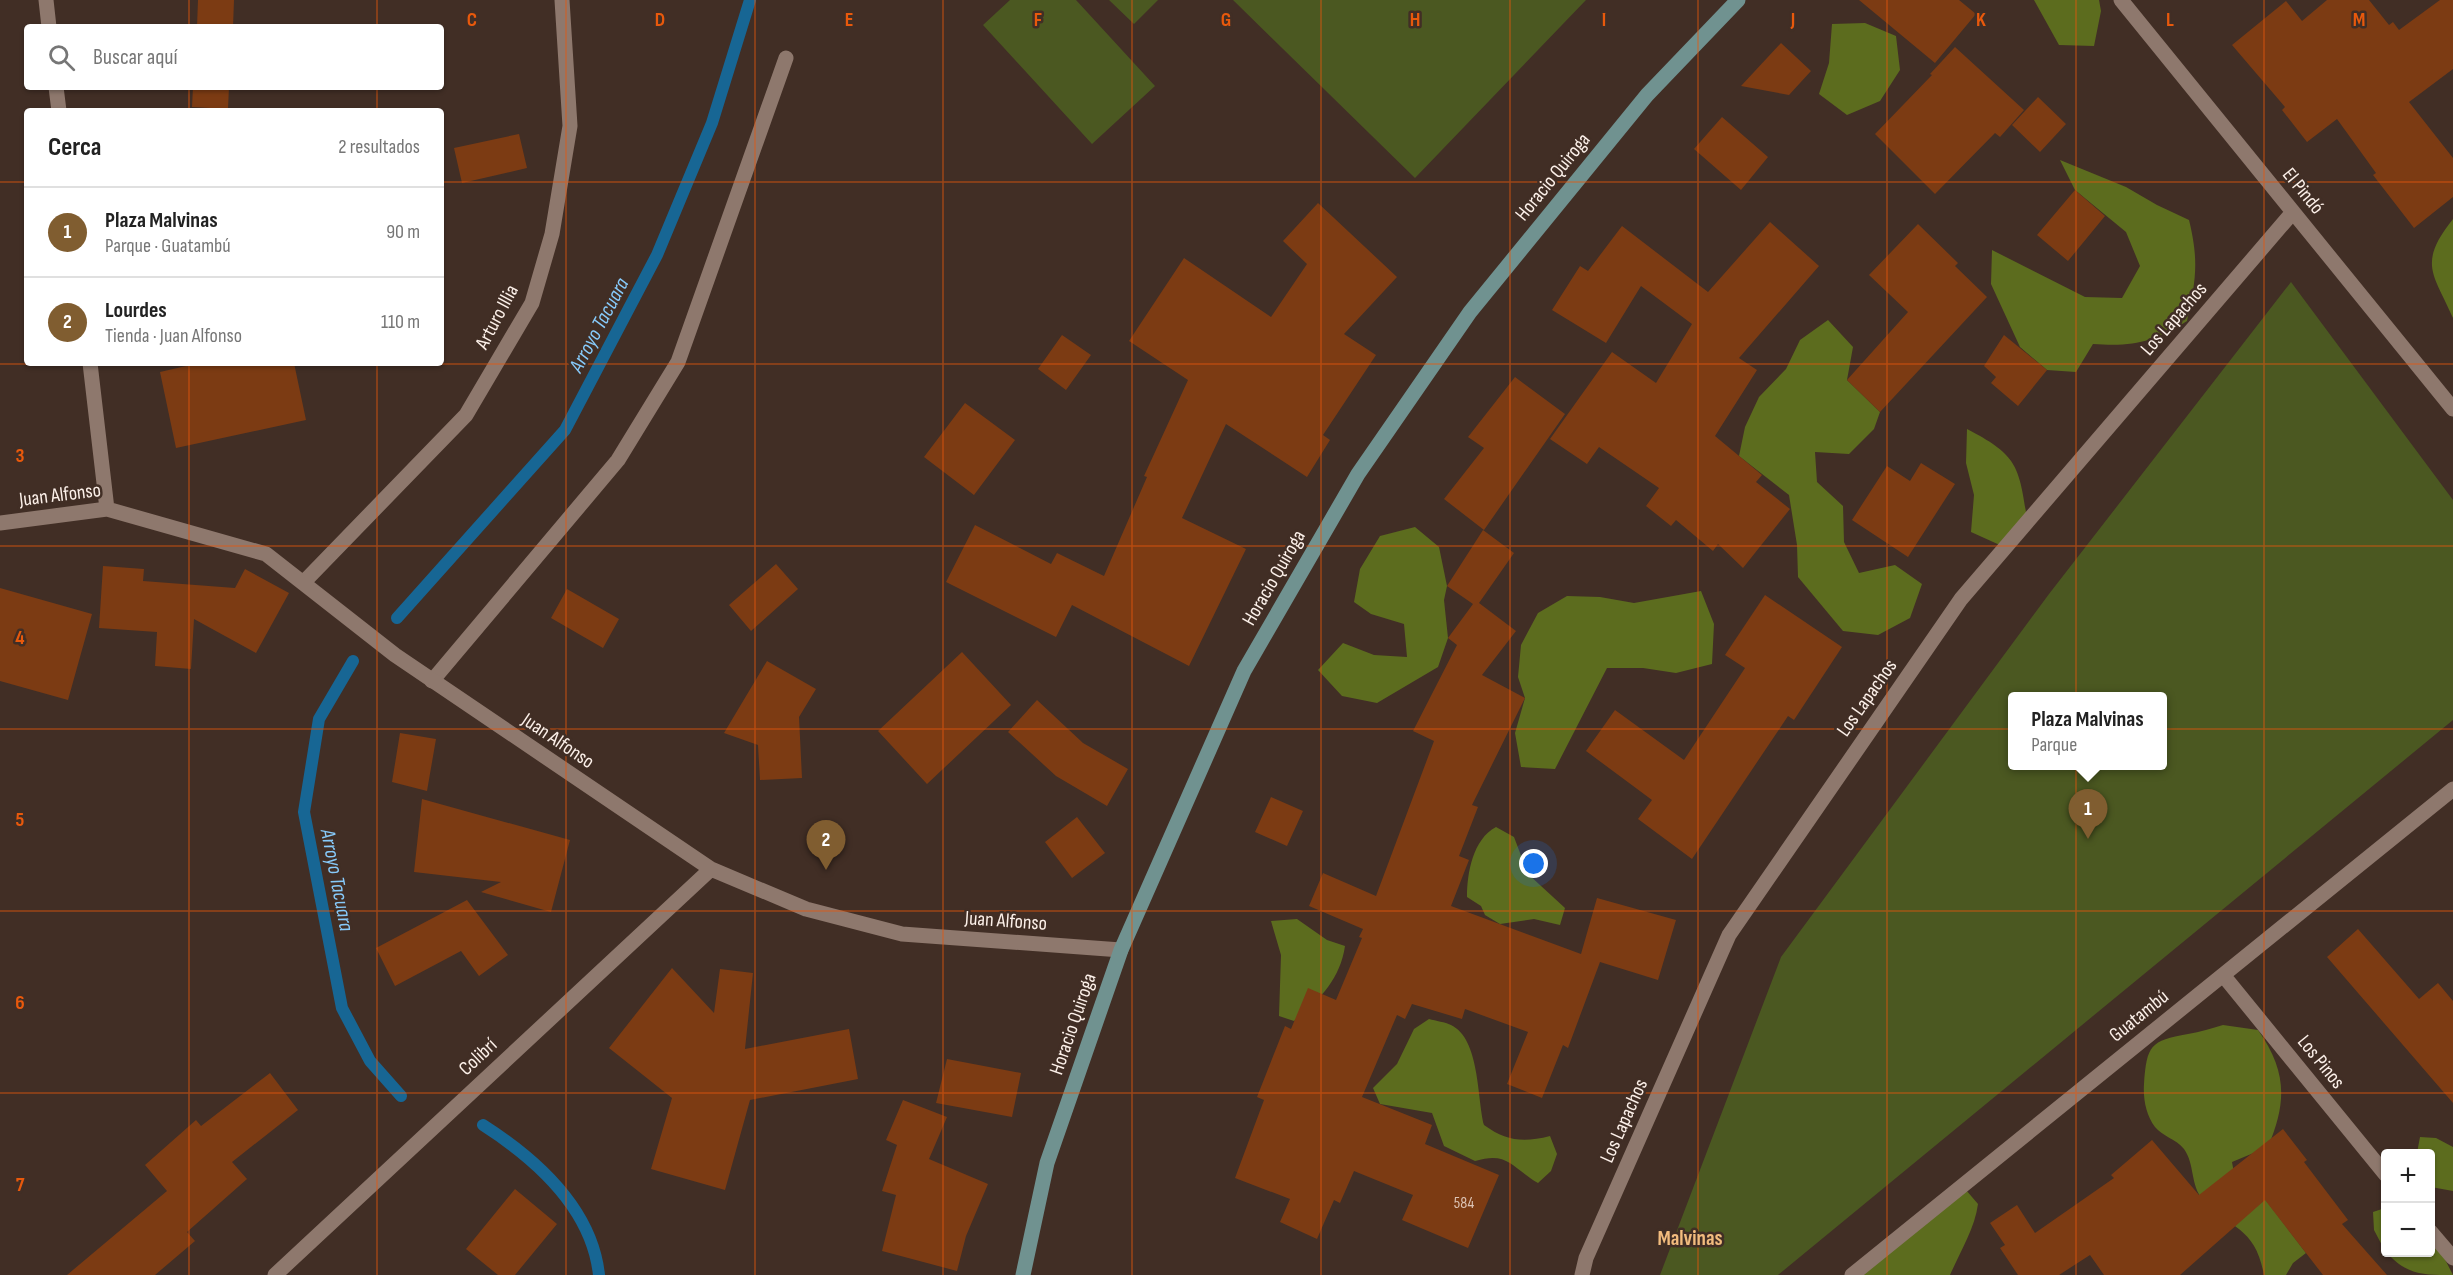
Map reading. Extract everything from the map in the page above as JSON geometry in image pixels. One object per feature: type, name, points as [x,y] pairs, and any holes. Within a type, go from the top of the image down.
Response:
[{"type":"main road","name":"Horacio Quiroga","points":[[1023,1275],[1047,1163],[1121,950],[1244,671],[1358,474],[1470,312],[1647,95],[1738,0]]},
{"type":"street","points":[[46,0],[49,24]]},
{"type":"street","name":"Arturo Illia","points":[[303,583],[466,415],[532,303],[552,234],[570,126],[562,0]]},
{"type":"street","name":"El Pindó","points":[[2121,0],[2453,409]]},
{"type":"street","points":[[432,681],[618,460],[678,363],[786,58]]},
{"type":"street","points":[[56,90],[59,108]]},
{"type":"street","name":"Los Lapachos","points":[[1582,1275],[1586,1258],[1730,935],[1961,599],[2293,213]]},
{"type":"street","points":[[90,366],[107,509]]},
{"type":"street","name":"Juan Alfonso","points":[[0,524],[107,509],[267,554],[395,655],[711,869],[806,909],[902,934],[1121,950]]},
{"type":"street","name":"Guatambú","points":[[1852,1275],[2453,789]]},
{"type":"street","name":"Colibrí","points":[[275,1275],[711,869]]},
{"type":"street","name":"Los Pinos","points":[[2223,975],[2381,1170]]},
{"type":"street","points":[[2435,1237],[2453,1258]]},
{"type":"green space","points":[[1010,0],[1076,0],[1155,86],[1092,144],[983,25]]},
{"type":"green space","points":[[1109,0],[1158,0],[1134,24]]},
{"type":"green space","points":[[1233,0],[1586,0],[1415,178]]},
{"type":"green space","points":[[2034,0],[2099,0],[2101,11],[2094,46],[2059,45]]},
{"type":"green space","points":[[1865,23],[1896,36],[1900,70],[1880,101],[1847,115],[1819,94],[1829,63],[1832,24]]},
{"type":"green space","points":[[2060,160],[2126,187],[2189,220],[2195,259],[2193,294],[2187,321],[2164,334],[2143,342],[2120,345],[2093,344],[2076,372],[2047,370],[2020,347],[1991,284],[1992,250],[2085,297],[2122,298],[2140,266],[2126,232],[2075,190]]},
{"type":"green space","points":[[2453,219],[2453,318],[2435,279],[2432,258],[2442,234]]},
{"type":"green space","points":[[2291,282],[2453,500],[2453,720],[1778,1275],[1660,1275],[1781,957],[2049,594]]},
{"type":"green space","points":[[1828,320],[1853,347],[1847,380],[1880,412],[1874,429],[1849,454],[1815,452],[1817,482],[1843,506],[1844,542],[1859,573],[1895,565],[1922,584],[1910,618],[1878,635],[1843,631],[1798,577],[1797,545],[1789,495],[1739,456],[1745,427],[1759,397],[1786,369],[1800,340]]},
{"type":"green space","points":[[1967,429],[1996,446],[2006,455],[2018,474],[2027,519],[2002,546],[1971,532],[1974,495],[1966,463]]},
{"type":"green space","points":[[1415,527],[1439,547],[1447,586],[1444,600],[1448,638],[1438,667],[1377,703],[1342,696],[1318,670],[1343,643],[1374,655],[1407,657],[1404,624],[1371,614],[1354,602],[1360,569],[1380,536]]},
{"type":"green space","points":[[1701,591],[1714,624],[1712,664],[1676,673],[1643,668],[1607,668],[1555,769],[1521,767],[1515,733],[1525,698],[1518,677],[1521,645],[1538,613],[1567,596],[1600,597],[1634,603]]},
{"type":"green space","points":[[1496,827],[1514,837],[1528,874],[1565,908],[1560,925],[1534,919],[1500,924],[1485,915],[1481,906],[1467,897],[1470,867],[1477,848],[1488,832]]},
{"type":"green space","points":[[1297,919],[1327,940],[1345,946],[1338,969],[1327,988],[1294,1021],[1279,1016],[1281,955],[1271,921]]},
{"type":"green space","points":[[1429,1019],[1451,1025],[1460,1032],[1467,1043],[1476,1070],[1484,1125],[1515,1139],[1550,1136],[1557,1154],[1551,1171],[1538,1183],[1502,1159],[1486,1158],[1475,1161],[1444,1146],[1432,1113],[1380,1104],[1373,1088],[1397,1064],[1414,1029]]},
{"type":"green space","points":[[2223,1025],[2258,1030],[2268,1045],[2279,1073],[2281,1101],[2279,1116],[2268,1147],[2232,1162],[2235,1179],[2265,1199],[2306,1253],[2293,1263],[2286,1275],[2264,1275],[2255,1247],[2241,1230],[2203,1200],[2196,1188],[2190,1161],[2184,1149],[2155,1127],[2146,1107],[2145,1071],[2149,1053],[2153,1047],[2166,1039]]},
{"type":"green space","points":[[2420,1137],[2436,1138],[2453,1147],[2453,1191],[2435,1188],[2435,1149],[2418,1149]]},
{"type":"green space","points":[[1966,1190],[1978,1204],[1970,1231],[1950,1275],[1860,1275]]},
{"type":"green space","points":[[2381,1210],[2381,1243],[2374,1230],[2373,1212]]},
{"type":"green space","points":[[2435,1240],[2453,1275],[2416,1272],[2391,1257],[2435,1257]]},
{"type":"building","points":[[198,0],[234,0],[233,24],[197,24]]},
{"type":"building","points":[[1859,0],[1959,0],[1976,14],[1935,63]]},
{"type":"building","points":[[2327,0],[2369,0],[2389,25],[2393,22],[2399,30],[2440,0],[2453,0],[2453,69],[2409,102],[2453,158],[2453,197],[2414,228],[2373,175],[2376,173],[2337,119],[2307,142],[2282,110],[2285,107],[2232,45],[2286,1],[2302,21]]},
{"type":"building","points":[[1781,43],[1811,71],[1789,95],[1741,86]]},
{"type":"building","points":[[1955,47],[2024,110],[2000,137],[1995,133],[1935,194],[1875,134],[1932,75],[1930,74]]},
{"type":"building","points":[[193,90],[229,90],[228,108],[192,107]]},
{"type":"building","points":[[2038,97],[2066,124],[2040,152],[2012,125]]},
{"type":"building","points":[[1722,117],[1768,157],[1741,190],[1694,149]]},
{"type":"building","points":[[519,134],[527,168],[462,183],[454,148]]},
{"type":"building","points":[[2075,190],[2105,216],[2068,261],[2037,235]]},
{"type":"building","points":[[1318,203],[1397,277],[1344,334],[1376,355],[1323,435],[1330,440],[1307,477],[1226,424],[1182,518],[1246,549],[1189,666],[1072,605],[1056,637],[946,582],[975,525],[1051,564],[1057,553],[1104,576],[1147,477],[1144,476],[1188,380],[1129,341],[1184,258],[1271,317],[1307,264],[1283,241]]},
{"type":"building","points":[[1770,222],[1819,266],[1739,358],[1757,370],[1715,436],[1762,475],[1756,482],[1790,509],[1743,568],[1718,544],[1713,551],[1676,520],[1671,526],[1646,506],[1659,488],[1599,447],[1587,464],[1550,439],[1612,352],[1656,383],[1692,324],[1641,286],[1606,343],[1552,310],[1580,266],[1588,271],[1622,226],[1708,292]]},
{"type":"building","points":[[1918,224],[1958,263],[1955,266],[1987,297],[1880,412],[1847,380],[1908,312],[1869,275]]},
{"type":"building","points":[[1062,335],[1091,355],[1066,390],[1038,369]]},
{"type":"building","points":[[2004,335],[2047,370],[2018,406],[1991,383],[1996,377],[1984,366]]},
{"type":"building","points":[[186,366],[295,366],[306,420],[176,448],[160,372]]},
{"type":"building","points":[[1515,377],[1565,414],[1484,530],[1444,499],[1484,448],[1468,437]]},
{"type":"building","points":[[965,403],[1015,440],[974,495],[924,457]]},
{"type":"building","points":[[1921,463],[1955,484],[1908,557],[1852,520],[1887,466],[1910,481]]},
{"type":"building","points":[[1483,530],[1514,553],[1479,603],[1516,631],[1482,675],[1525,698],[1472,805],[1478,807],[1459,856],[1469,860],[1451,906],[1581,954],[1597,898],[1676,920],[1658,980],[1600,962],[1568,1048],[1563,1045],[1542,1098],[1507,1084],[1528,1032],[1465,1009],[1462,1019],[1412,1004],[1405,1019],[1397,1015],[1362,1097],[1432,1125],[1425,1144],[1499,1175],[1468,1248],[1402,1220],[1413,1195],[1354,1171],[1340,1203],[1334,1200],[1317,1239],[1280,1222],[1290,1199],[1235,1178],[1264,1100],[1257,1097],[1285,1026],[1291,1029],[1308,988],[1336,1000],[1362,938],[1359,937],[1363,929],[1309,906],[1323,873],[1376,896],[1434,741],[1413,731],[1457,645],[1448,638],[1473,604],[1447,586]]},
{"type":"building","points":[[776,564],[798,589],[751,631],[729,605]]},
{"type":"building","points":[[103,566],[144,569],[143,581],[235,588],[245,569],[289,593],[256,653],[194,619],[191,669],[155,666],[157,632],[99,628]]},
{"type":"building","points":[[0,588],[92,614],[68,700],[0,681]]},
{"type":"building","points":[[567,589],[619,619],[603,648],[551,618]]},
{"type":"building","points":[[1765,595],[1842,647],[1794,720],[1788,716],[1692,859],[1638,819],[1652,800],[1586,751],[1615,710],[1684,760],[1745,668],[1725,655]]},
{"type":"building","points":[[962,652],[1011,705],[927,784],[878,731]]},
{"type":"building","points":[[767,661],[816,689],[799,717],[802,778],[760,780],[758,745],[724,733]]},
{"type":"building","points":[[1037,700],[1083,743],[1128,769],[1107,806],[1056,776],[1008,732]]},
{"type":"building","points":[[400,733],[436,739],[427,791],[392,782]]},
{"type":"building","points":[[1271,797],[1303,811],[1287,846],[1255,832]]},
{"type":"building","points":[[422,799],[570,840],[551,912],[481,892],[501,882],[414,872]]},
{"type":"building","points":[[1077,817],[1105,853],[1072,878],[1045,842]]},
{"type":"building","points":[[467,900],[508,955],[479,976],[461,951],[395,986],[376,948]]},
{"type":"building","points":[[2358,929],[2419,999],[2438,983],[2453,1001],[2453,1103],[2327,957]]},
{"type":"building","points":[[672,968],[714,1013],[720,969],[753,973],[745,1049],[849,1029],[858,1079],[750,1100],[725,1190],[651,1169],[672,1098],[609,1048]]},
{"type":"building","points":[[947,1059],[1021,1073],[1012,1117],[936,1103]]},
{"type":"building","points":[[270,1073],[298,1110],[232,1162],[247,1179],[187,1232],[195,1241],[155,1275],[67,1275],[167,1191],[145,1165],[196,1120],[201,1126]]},
{"type":"building","points":[[903,1100],[947,1117],[929,1159],[988,1184],[966,1236],[957,1271],[882,1251],[896,1195],[882,1191],[897,1145],[886,1140]]},
{"type":"building","points":[[2283,1129],[2307,1160],[2304,1162],[2348,1220],[2342,1224],[2387,1275],[2323,1275],[2265,1200],[2180,1275],[2104,1275],[2090,1255],[2059,1275],[2018,1275],[2000,1248],[2005,1245],[1990,1223],[2017,1205],[2035,1233],[2114,1178],[2111,1175],[2152,1140],[2199,1195]]},
{"type":"building","points":[[515,1189],[557,1224],[515,1275],[498,1275],[466,1249]]},
{"type":"waterway","name":"Arroyo Tacuara","points":[[397,618],[565,430],[657,255],[712,123],[750,0]]},
{"type":"waterway","name":"Arroyo Tacuara","points":[[353,661],[319,719],[304,812],[342,1008],[370,1061],[401,1096]]},
{"type":"waterway","name":"Arroyo Tacuara","points":[[483,1125],[503,1138],[541,1170],[558,1188],[585,1228],[594,1251],[599,1275]]},
{"type":"place","name":"Plaza Malvinas","points":[[2088,839]]},
{"type":"place","name":"Lourdes","points":[[826,870]]},
{"type":"district","name":"Malvinas","points":[[1690,1238]]}]
